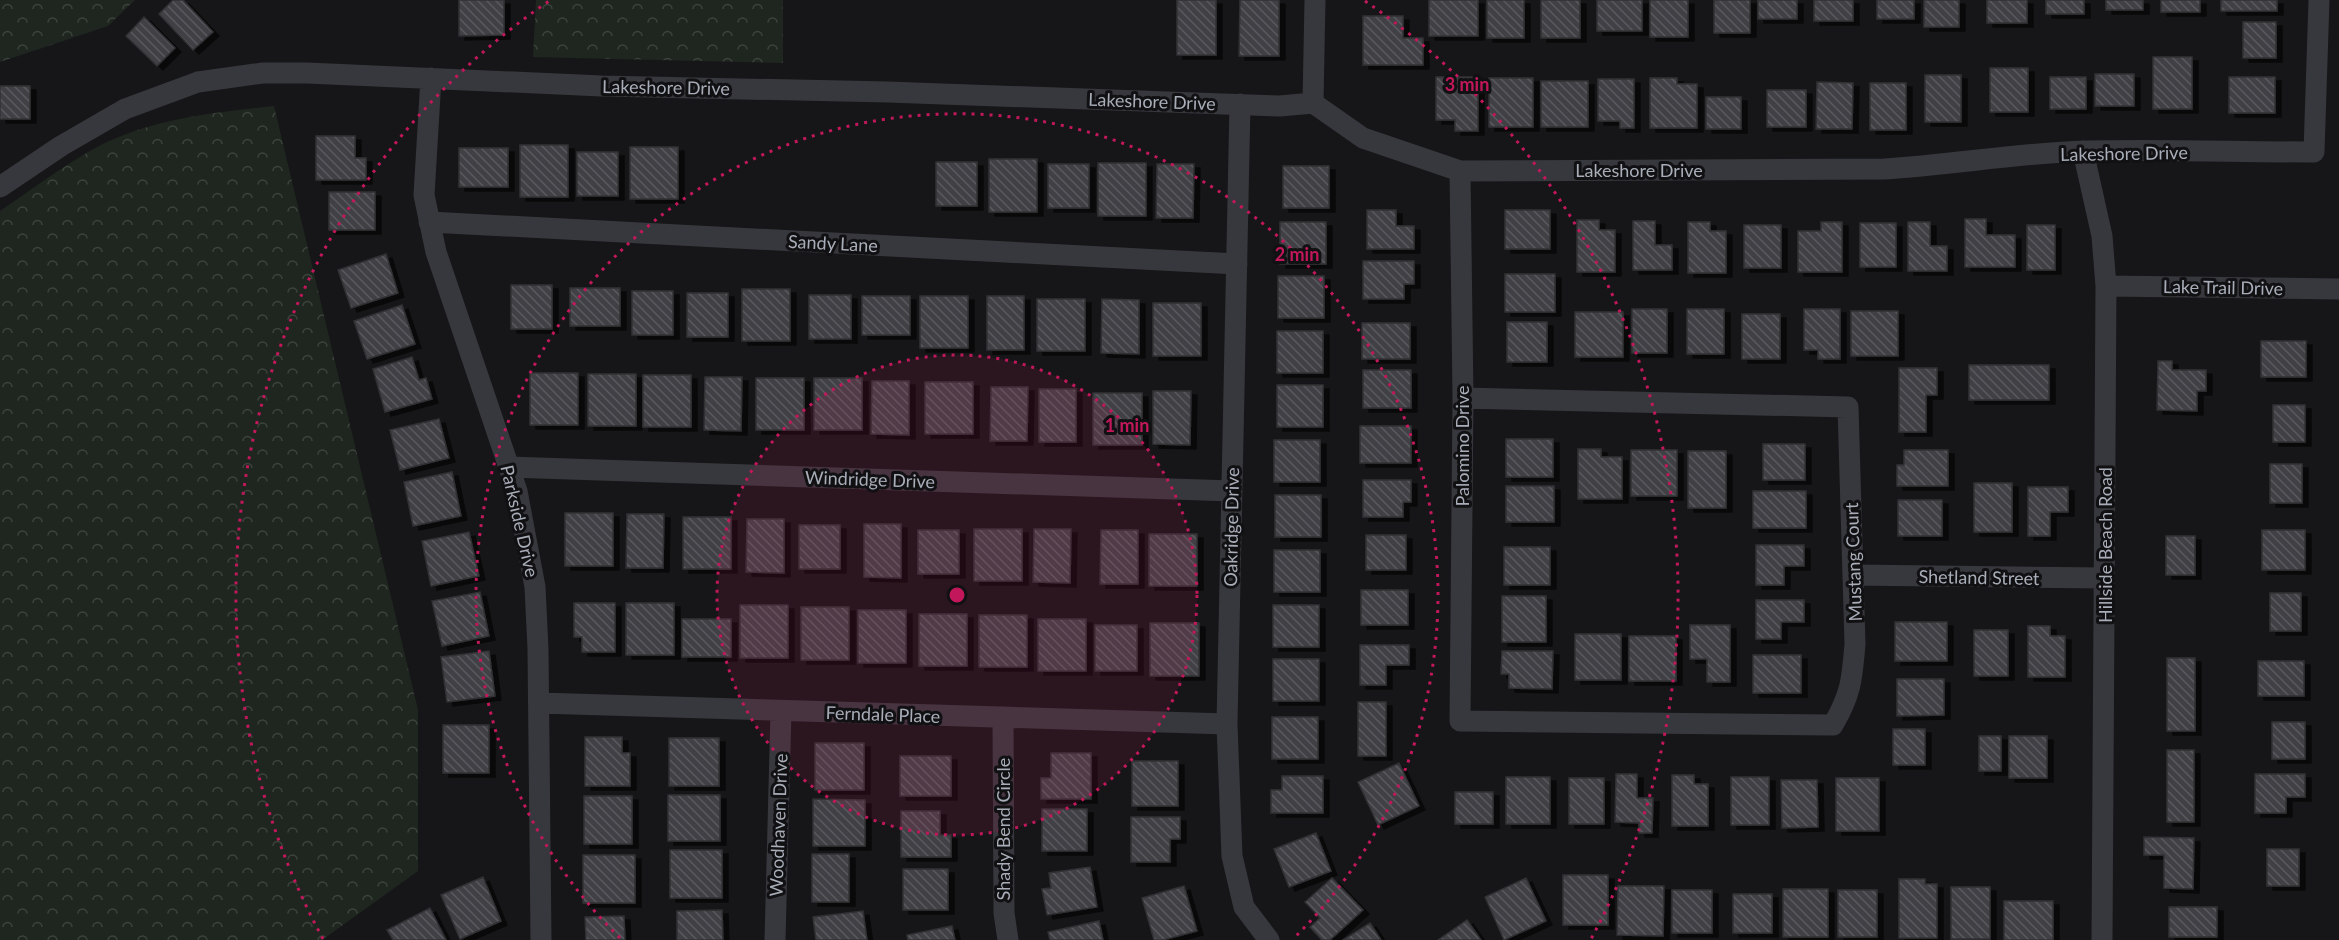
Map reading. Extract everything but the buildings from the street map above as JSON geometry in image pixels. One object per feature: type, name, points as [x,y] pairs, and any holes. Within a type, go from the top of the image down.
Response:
[{"type":"street","points":[[1313,103],[1315,0]]},
{"type":"street","name":"Lakeshore Drive","points":[[0,187],[61,146],[125,109],[198,82],[263,73],[602,86],[888,92],[1280,106],[1313,103],[1363,138],[1460,171],[1884,169],[2083,151],[2314,152],[2319,0]]},
{"type":"street","name":"Parkside Drive","points":[[431,78],[424,195],[429,222],[436,252],[517,491],[535,587],[539,703],[541,940]]},
{"type":"street","name":"Oakridge Drive","points":[[1240,104],[1227,724],[1232,856],[1245,907],[1269,940]]},
{"type":"street","name":"Hillside Beach Road","points":[[2083,151],[2102,236],[2106,286],[2102,940]]},
{"type":"street","name":"Palomino Drive","points":[[1460,171],[1463,398],[1460,721]]},
{"type":"street","name":"Sandy Lane","points":[[429,222],[1237,264]]},
{"type":"street","name":"Lake Trail Drive","points":[[2106,286],[2339,289]]},
{"type":"street","name":"Mustang Court","points":[[1460,721],[1833,725],[1846,701],[1852,677],[1855,644],[1848,407],[1463,398]]},
{"type":"street","name":"Windridge Drive","points":[[509,467],[1232,491]]},
{"type":"street","name":"Shetland Street","points":[[1854,575],[2104,578]]},
{"type":"street","name":"Ferndale Place","points":[[539,703],[1227,724]]},
{"type":"street","name":"Woodhaven Drive","points":[[775,940],[781,711]]},
{"type":"street","name":"Shady Bend Circle","points":[[1003,717],[1004,913],[1008,940]]},
{"type":"green space","points":[[0,0],[135,0],[108,26],[0,62]]},
{"type":"green space","points":[[536,0],[783,0],[783,63],[533,57]]},
{"type":"green space","points":[[274,106],[418,710],[418,871],[322,940],[0,940],[0,211],[88,152],[132,132],[178,119]]}]
